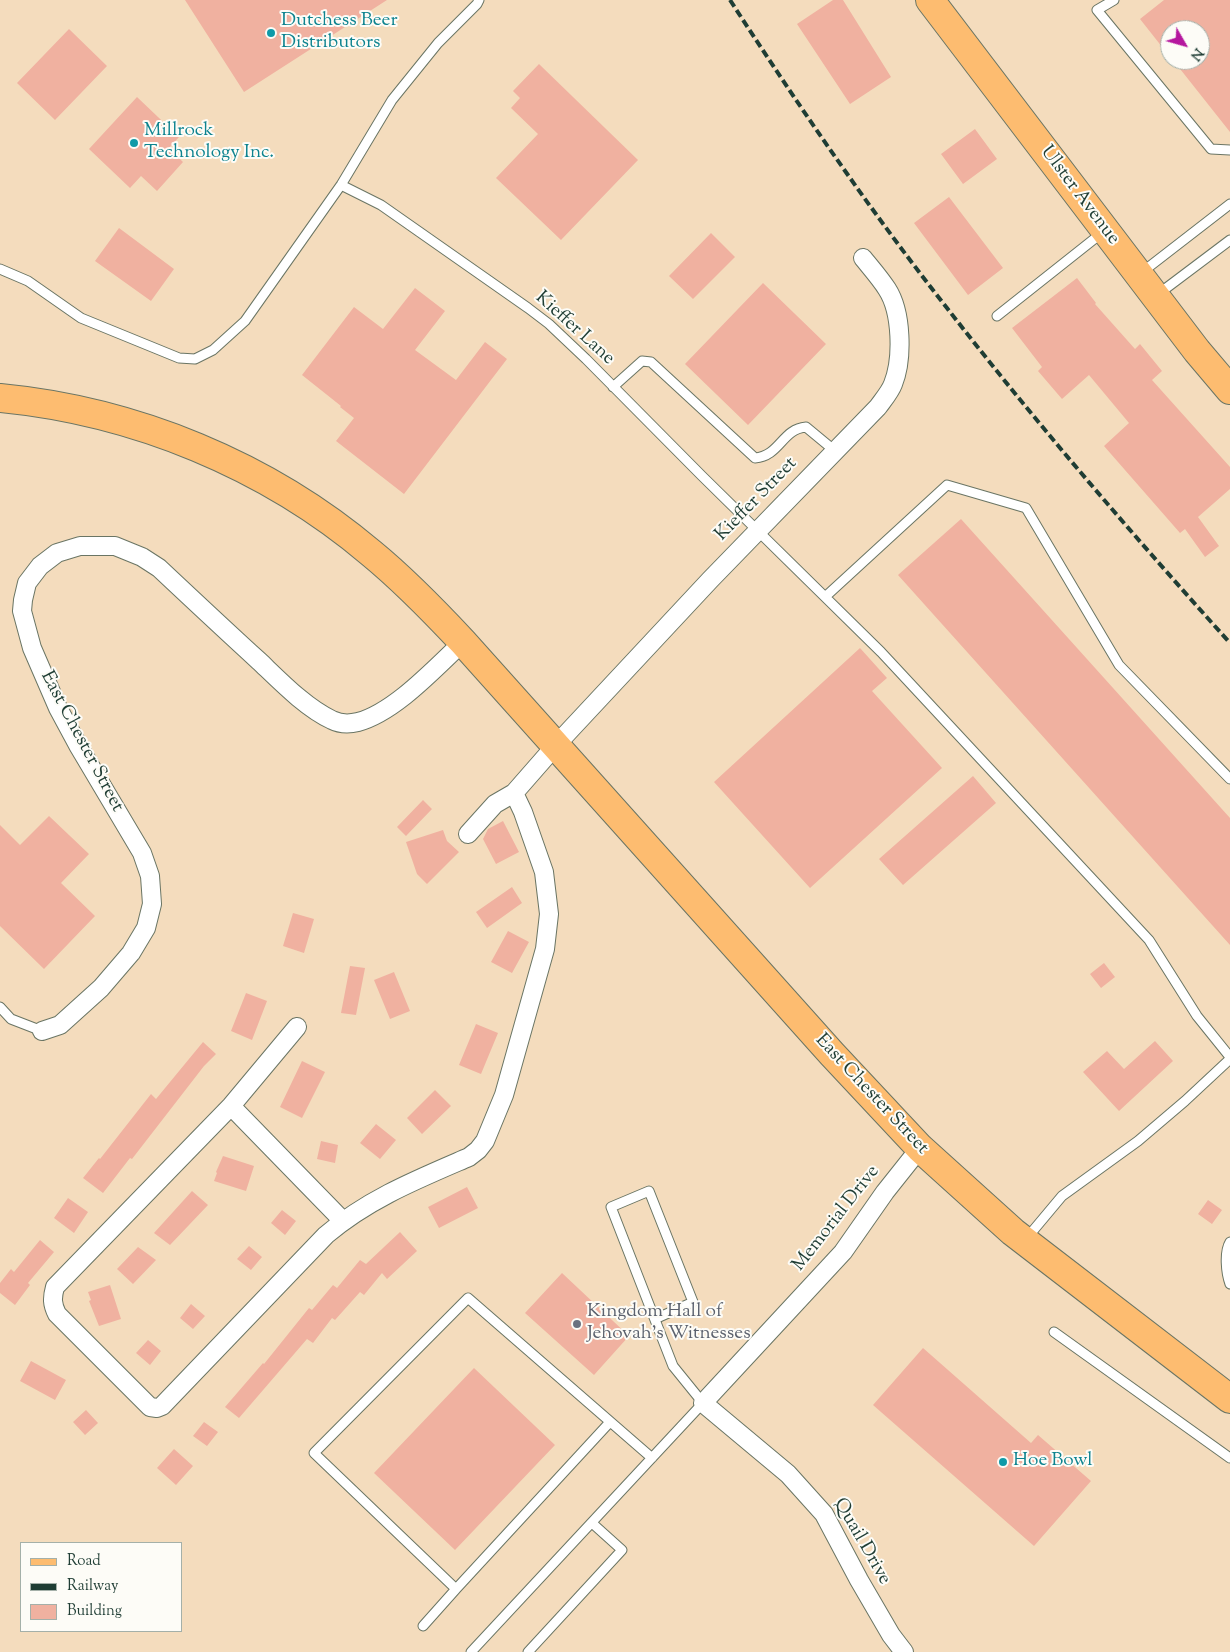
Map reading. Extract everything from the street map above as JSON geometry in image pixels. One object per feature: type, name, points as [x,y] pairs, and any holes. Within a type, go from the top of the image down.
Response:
[{"type":"main road","name":"Ulster Avenue","points":[[930,0],[1196,351],[1230,390]]},
{"type":"main road","name":"East Chester Street","points":[[0,398],[40,403],[116,419],[190,444],[225,459],[288,494],[317,512],[370,552],[416,594],[463,642],[832,1054],[920,1148],[1024,1241],[1230,1399]]},
{"type":"street","name":"Kieffer Street","points":[[468,834],[495,804],[514,793],[556,745],[757,531],[878,407],[892,386],[896,376],[900,346],[896,309],[888,290],[863,258]]},
{"type":"street","name":"East Chester Street","points":[[42,1031],[60,1025],[101,988],[131,953],[146,928],[152,904],[150,876],[142,853],[58,708],[32,648],[22,611],[22,600],[27,583],[40,566],[57,553],[80,546],[115,546],[142,557],[159,568],[314,710],[334,721],[357,722],[376,715],[414,688],[463,642]]},
{"type":"street","points":[[297,1027],[231,1106],[55,1287],[52,1297],[57,1314],[150,1407],[157,1408],[162,1406],[326,1235],[343,1221],[397,1188],[469,1157],[485,1141],[504,1095],[545,949],[549,914],[544,872],[523,812],[514,793]]},
{"type":"street","points":[[231,1106],[343,1221]]},
{"type":"street","name":"Memorial Drive","points":[[703,1403],[843,1252],[885,1192],[920,1148]]},
{"type":"street","name":"Quail Drive","points":[[703,1403],[788,1474],[824,1514],[859,1580],[891,1635],[904,1652]]},
{"type":"lane","points":[[0,268],[28,281],[81,318],[179,358],[195,359],[213,350],[245,321],[341,185],[392,100],[438,43],[479,0]]},
{"type":"lane","points":[[1114,0],[1097,10],[1211,149],[1230,150]]},
{"type":"lane","name":"Kieffer Lane","points":[[341,185],[381,205],[528,308],[549,324],[614,387],[888,659],[1149,940],[1197,1016],[1230,1058]]},
{"type":"lane","points":[[1139,275],[1230,204]]},
{"type":"lane","points":[[997,316],[1105,230]]},
{"type":"lane","points":[[1155,297],[1230,240]]},
{"type":"lane","points":[[614,387],[642,361],[651,362],[755,458],[766,457],[796,428],[806,427],[835,451]]},
{"type":"lane","points":[[825,598],[947,485],[1026,508],[1119,665],[1230,779]]},
{"type":"lane","points":[[0,1007],[11,1018],[42,1031]]},
{"type":"lane","points":[[1024,1241],[1062,1196],[1138,1141],[1185,1101],[1230,1058]]},
{"type":"lane","points":[[471,1652],[703,1403],[673,1366],[654,1319],[611,1207],[649,1191],[693,1302],[654,1319]]},
{"type":"lane","points":[[1230,1242],[1227,1261],[1230,1284]]},
{"type":"lane","points":[[456,1589],[314,1453],[468,1298],[652,1458]]},
{"type":"lane","points":[[1054,1332],[1230,1458]]},
{"type":"lane","points":[[423,1626],[610,1422]]},
{"type":"lane","points":[[528,1652],[622,1550],[592,1522]]},
{"type":"building","name":"Dutchess Beer Distributors","points":[[185,0],[387,0],[244,92]]},
{"type":"building","points":[[833,0],[843,0],[891,77],[850,104],[797,24]]},
{"type":"building","points":[[1164,0],[1230,0],[1230,132],[1181,70],[1210,70],[1210,20],[1160,20],[1160,44],[1140,19]]},
{"type":"building","points":[[69,29],[107,66],[55,120],[17,83]]},
{"type":"building","points":[[539,64],[638,160],[561,240],[496,178],[538,134],[511,108],[520,98],[513,91]]},
{"type":"building","name":"Millrock Technology Inc.","points":[[137,97],[179,137],[169,148],[183,162],[157,191],[141,176],[130,188],[89,149]]},
{"type":"building","points":[[975,129],[997,159],[963,184],[941,154]]},
{"type":"building","points":[[949,197],[1003,268],[968,295],[914,223]]},
{"type":"building","points":[[119,228],[174,269],[151,301],[95,261]]},
{"type":"building","points":[[711,233],[735,257],[693,299],[669,276]]},
{"type":"building","points":[[1077,278],[1095,304],[1135,349],[1140,344],[1162,371],[1152,380],[1230,467],[1230,489],[1198,517],[1219,546],[1205,557],[1185,529],[1180,533],[1104,446],[1129,423],[1089,375],[1062,399],[1038,371],[1042,367],[1012,328]]},
{"type":"building","points":[[763,283],[826,344],[748,425],[685,364]]},
{"type":"building","points":[[415,288],[445,311],[415,350],[456,380],[485,342],[507,359],[404,494],[336,441],[354,418],[302,375],[354,307],[383,329]]},
{"type":"building","points":[[961,519],[1230,818],[1230,945],[898,575]]},
{"type":"building","points":[[860,648],[887,678],[872,691],[942,768],[810,888],[714,782]]},
{"type":"building","points":[[973,776],[996,803],[903,885],[879,859]]},
{"type":"building","points":[[423,800],[432,809],[406,836],[397,827]]},
{"type":"building","points":[[49,816],[89,854],[61,883],[95,916],[44,969],[0,926],[0,825],[20,845]]},
{"type":"building","points":[[503,821],[519,852],[496,864],[483,839],[488,829]]},
{"type":"building","points":[[443,830],[447,841],[459,852],[427,884],[417,874],[406,842]]},
{"type":"building","points":[[512,887],[522,903],[487,928],[476,912]]},
{"type":"building","points":[[293,913],[314,919],[304,953],[283,946]]},
{"type":"building","points":[[508,931],[529,942],[512,973],[491,962]]},
{"type":"building","points":[[1104,963],[1115,977],[1101,988],[1090,974]]},
{"type":"building","points":[[350,966],[365,968],[356,1015],[341,1013]]},
{"type":"building","points":[[394,972],[410,1011],[390,1019],[374,980]]},
{"type":"building","points":[[246,993],[267,1001],[252,1040],[231,1031]]},
{"type":"building","points":[[476,1024],[498,1033],[481,1074],[459,1065]]},
{"type":"building","points":[[1155,1041],[1173,1061],[1119,1111],[1083,1072],[1107,1051],[1124,1069]]},
{"type":"building","points":[[203,1042],[216,1054],[204,1066],[132,1159],[130,1158],[103,1193],[83,1178],[151,1094],[156,1099]]},
{"type":"building","points":[[302,1061],[325,1072],[302,1118],[280,1107]]},
{"type":"building","points":[[435,1090],[451,1106],[422,1134],[407,1118]]},
{"type":"building","points":[[376,1124],[396,1140],[380,1159],[360,1143]]},
{"type":"building","points":[[321,1141],[338,1145],[335,1163],[317,1159]]},
{"type":"building","points":[[223,1156],[254,1166],[246,1191],[214,1181]]},
{"type":"building","points":[[467,1187],[478,1208],[439,1228],[428,1207]]},
{"type":"building","points":[[192,1191],[208,1205],[170,1245],[154,1233]]},
{"type":"building","points":[[68,1198],[88,1212],[74,1233],[54,1218]]},
{"type":"building","points":[[1208,1200],[1222,1210],[1212,1224],[1198,1214]]},
{"type":"building","points":[[282,1210],[296,1221],[285,1235],[271,1223]]},
{"type":"building","points":[[400,1232],[417,1251],[387,1279],[382,1273],[364,1295],[360,1292],[335,1320],[332,1318],[313,1343],[307,1339],[239,1418],[225,1407],[264,1364],[309,1308],[312,1310],[333,1285],[337,1288],[360,1260],[366,1264]]},
{"type":"building","points":[[40,1240],[54,1252],[28,1283],[30,1285],[15,1305],[0,1293],[0,1283],[11,1269],[14,1272]]},
{"type":"building","points":[[249,1246],[262,1257],[251,1270],[237,1259]]},
{"type":"building","points":[[138,1247],[156,1260],[133,1284],[117,1269]]},
{"type":"building","name":"Kingdom Hall of Jehovah's Witnesses","points":[[562,1273],[629,1336],[594,1375],[525,1313]]},
{"type":"building","points":[[110,1285],[121,1319],[99,1326],[89,1301],[91,1300],[88,1292]]},
{"type":"building","points":[[191,1304],[205,1316],[193,1329],[180,1318]]},
{"type":"building","points":[[148,1340],[161,1351],[150,1365],[136,1353]]},
{"type":"building","name":"Hoe Bowl","points":[[923,1348],[1031,1443],[1038,1435],[1091,1481],[1034,1546],[873,1405]]},
{"type":"building","points":[[31,1361],[66,1380],[55,1400],[20,1381]]},
{"type":"building","points":[[474,1368],[555,1445],[455,1550],[374,1473]]},
{"type":"building","points":[[86,1410],[98,1423],[85,1435],[73,1422]]},
{"type":"building","points":[[204,1422],[218,1432],[207,1446],[193,1436]]},
{"type":"building","points":[[174,1449],[193,1466],[176,1485],[157,1468]]},
{"type":"railway","points":[[730,0],[835,156],[947,308],[1015,394],[1157,561],[1230,643]]},
{"type":"place","name":"Dutchess Beer Distributors","points":[[271,33]]},
{"type":"place","name":"Millrock Technology Inc.","points":[[134,143]]},
{"type":"place","name":"Kingdom Hall of Jehovah's Witnesses","points":[[577,1324]]},
{"type":"place","name":"Hoe Bowl","points":[[1003,1462]]}]
